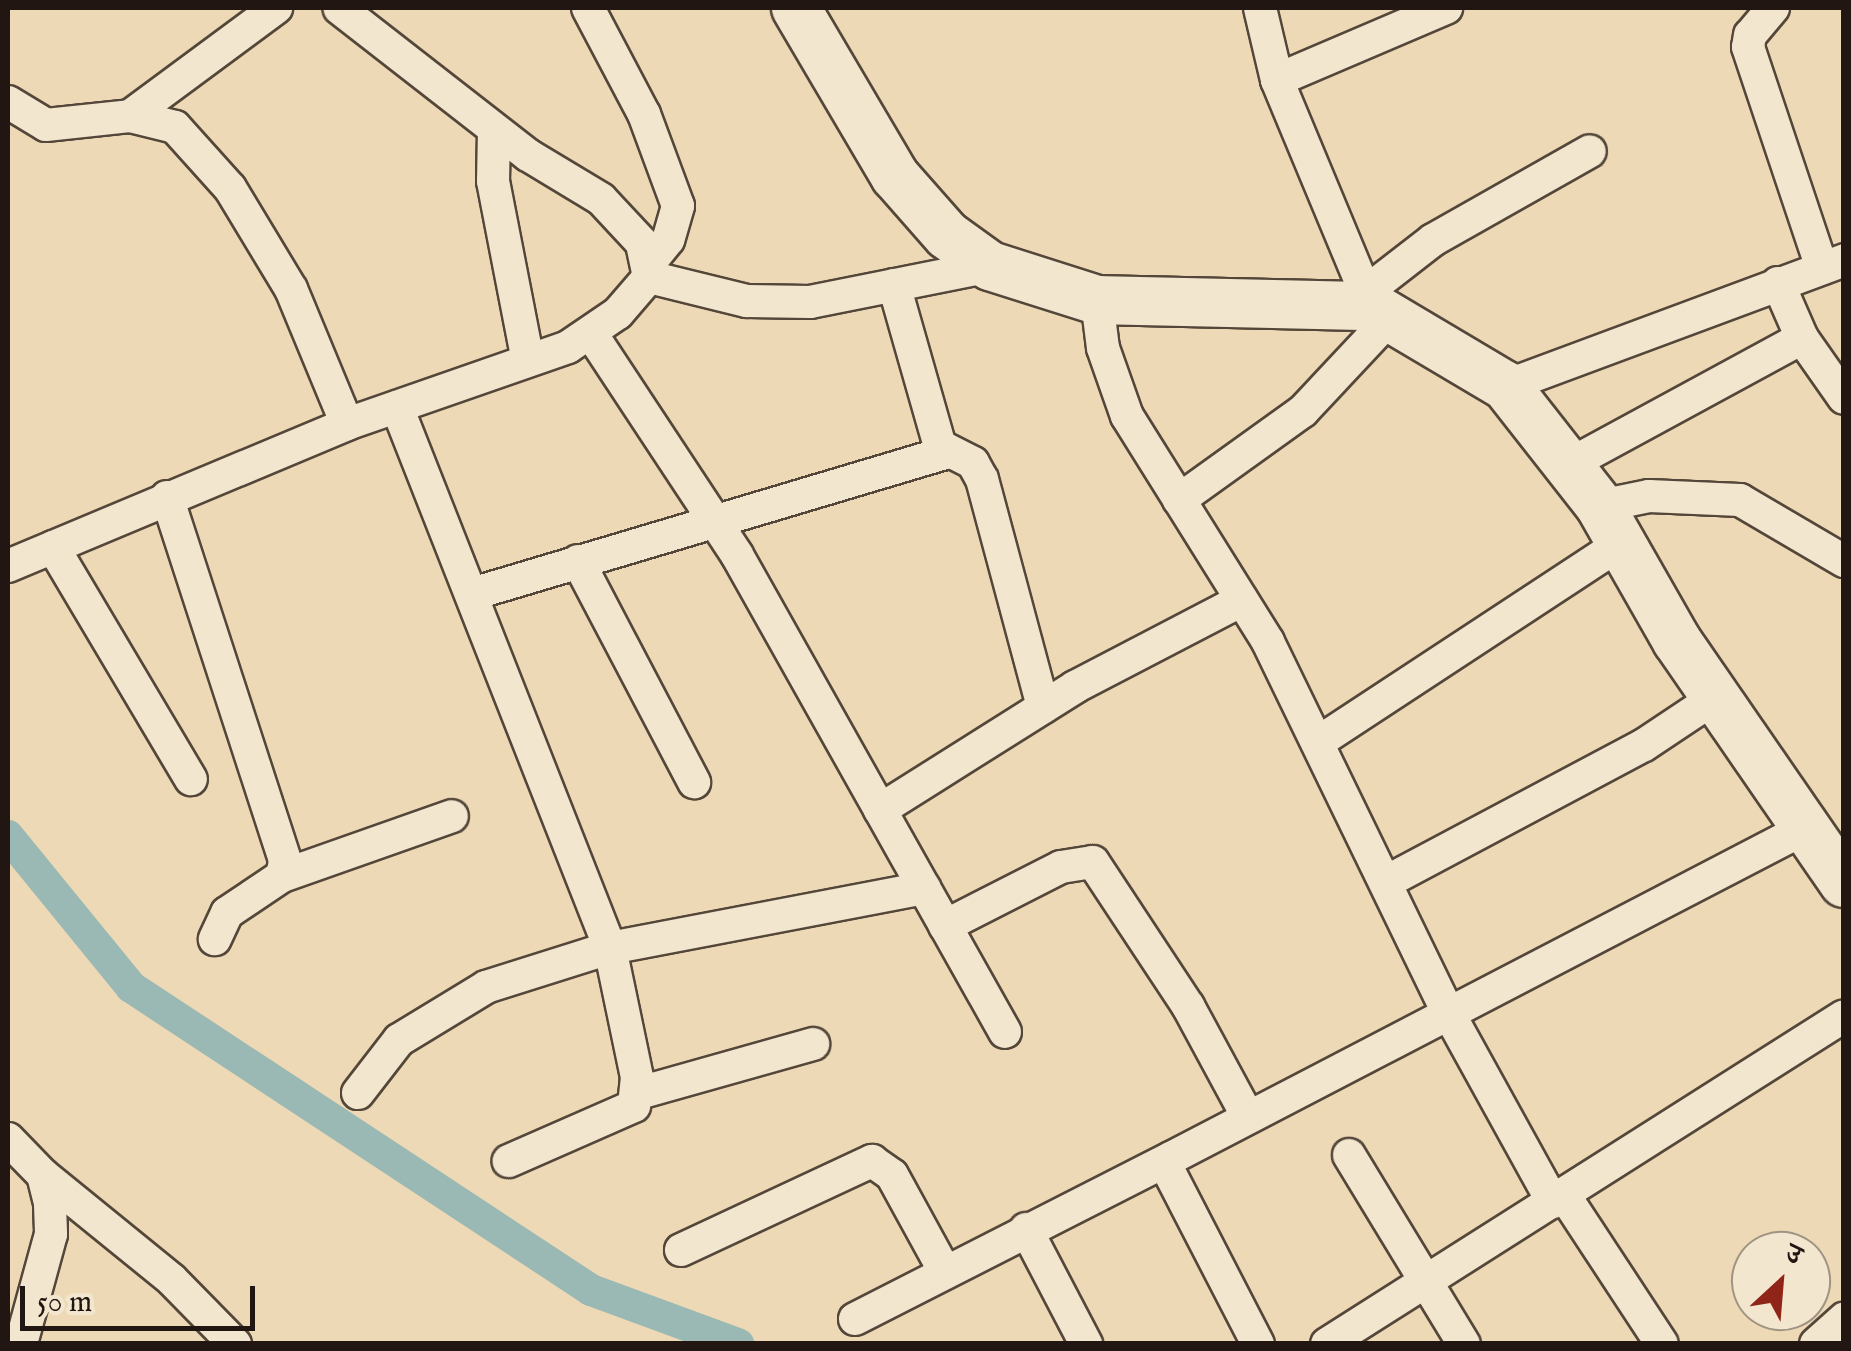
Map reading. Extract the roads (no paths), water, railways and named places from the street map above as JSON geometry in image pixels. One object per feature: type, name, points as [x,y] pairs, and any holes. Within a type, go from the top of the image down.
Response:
[{"type":"street","points":[[130,116],[276,8]]},
{"type":"street","points":[[340,8],[494,130],[601,199],[628,223],[650,269],[774,303],[990,266]]},
{"type":"street","points":[[8,566],[347,424],[592,335],[650,269],[668,240],[678,206],[644,114],[588,8]]},
{"type":"street","points":[[796,8],[896,176],[947,235],[990,266],[1097,300],[1376,304],[1506,386],[1570,464],[1802,830],[1844,884]]},
{"type":"street","points":[[1260,8],[1277,80],[1376,304]]},
{"type":"street","points":[[1277,80],[1446,8]]},
{"type":"street","points":[[1506,386],[1833,264],[1748,48],[1750,34],[1773,8]]},
{"type":"street","points":[[9,106],[46,125],[130,116],[175,127],[230,188],[291,289],[347,424]]},
{"type":"street","points":[[494,130],[493,181],[528,360]]},
{"type":"street","points":[[1179,500],[1303,411],[1376,304],[1432,240],[1590,151]]},
{"type":"street","points":[[1778,283],[1802,338],[1844,398]]},
{"type":"street","points":[[894,285],[940,446],[973,463],[982,479],[1044,707]]},
{"type":"street","points":[[1097,300],[1117,394],[1242,600],[1320,741],[1448,1012],[1559,1198],[1662,1344]]},
{"type":"street","points":[[592,335],[712,518],[1005,1032]]},
{"type":"street","points":[[1570,464],[1802,338]]},
{"type":"street","points":[[397,407],[610,948],[639,1093]]},
{"type":"street","points":[[472,594],[712,518],[949,452]]},
{"type":"street","points":[[1320,741],[1649,496],[1740,500],[1774,514],[1844,561]]},
{"type":"street","points":[[168,497],[282,840],[282,876]]},
{"type":"street","points":[[54,546],[191,779]]},
{"type":"street","points":[[578,560],[694,782]]},
{"type":"street","points":[[880,810],[1044,707],[1242,600]]},
{"type":"street","points":[[1388,881],[1644,745],[1716,697]]},
{"type":"street","points":[[215,939],[227,913],[282,876],[452,816]]},
{"type":"street","points":[[855,1319],[1802,830]]},
{"type":"street","points":[[946,926],[1062,868],[1093,862],[1188,1006],[1247,1115]]},
{"type":"street","points":[[358,1093],[399,1040],[486,987],[610,948],[924,888]]},
{"type":"street","points":[[1327,1344],[1844,1016]]},
{"type":"street","points":[[509,1160],[622,1113],[639,1093],[813,1044]]},
{"type":"street","points":[[8,1139],[43,1175],[172,1280],[235,1344]]},
{"type":"street","points":[[1349,1155],[1464,1344]]},
{"type":"street","points":[[1171,1158],[1168,1170],[1258,1344]]},
{"type":"street","points":[[681,1250],[872,1161],[892,1175],[944,1272]]},
{"type":"street","points":[[21,1344],[51,1234],[43,1175]]},
{"type":"street","points":[[1026,1229],[1086,1344]]},
{"type":"street","points":[[1816,1344],[1844,1319]]},
{"type":"waterway","points":[[8,836],[131,987],[591,1290],[738,1344]]}]
